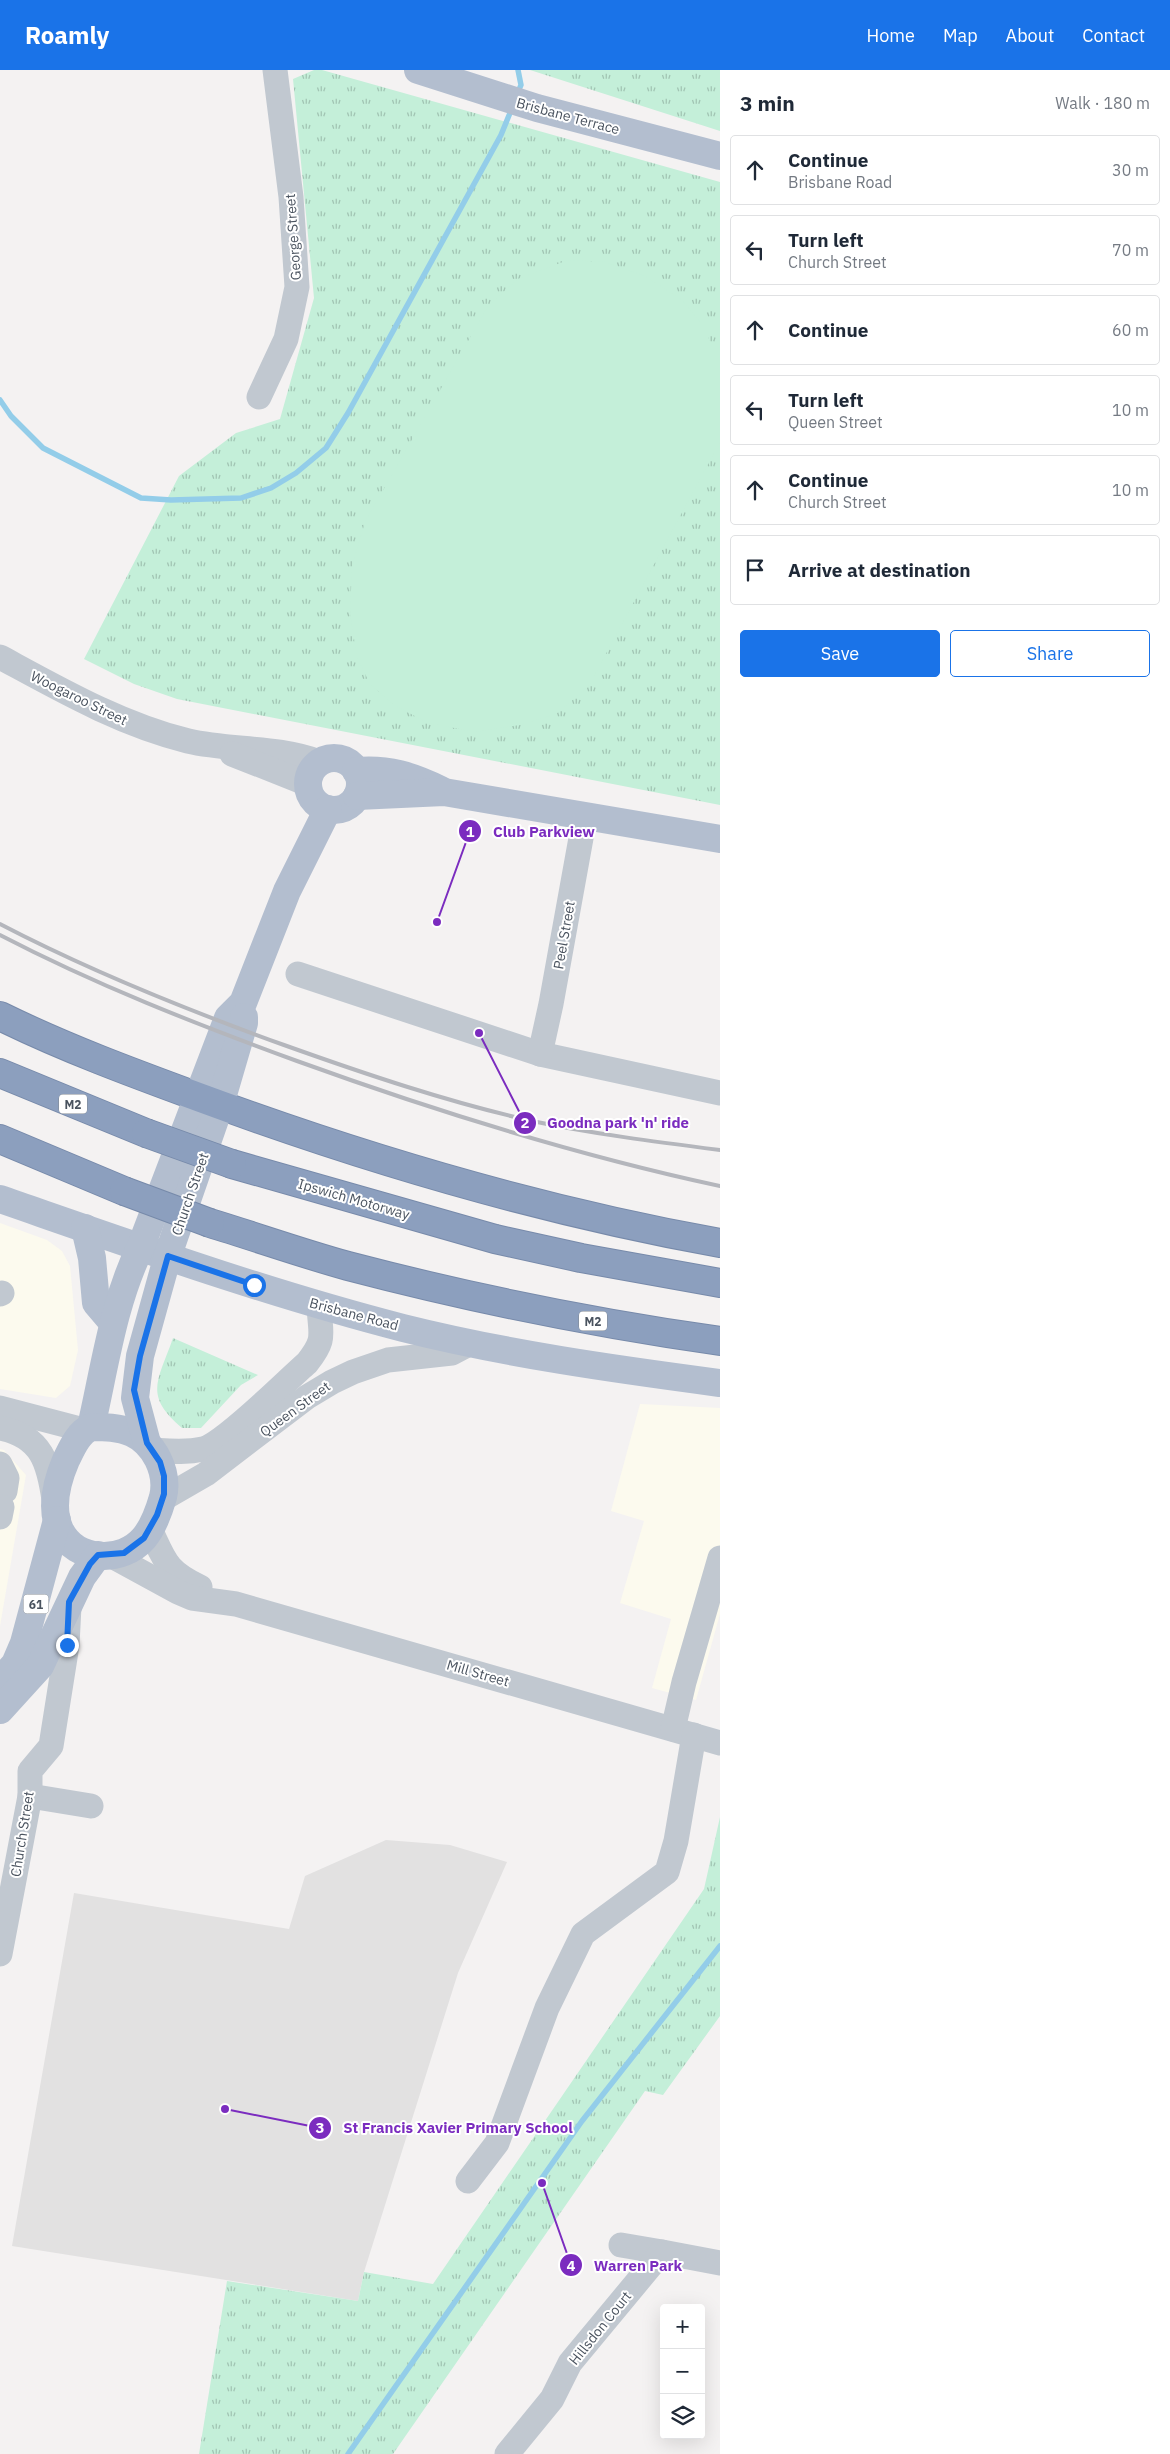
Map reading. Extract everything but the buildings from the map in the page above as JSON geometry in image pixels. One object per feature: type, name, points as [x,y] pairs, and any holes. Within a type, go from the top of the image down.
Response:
[{"type":"highway","points":[[0,1016],[78,1051],[284,1128],[406,1167],[543,1204],[720,1243]]},
{"type":"highway","name":"Ipswich Motorway","points":[[0,1073],[146,1133],[232,1164],[495,1239],[581,1258],[720,1283]]},
{"type":"highway","name":"M2","points":[[0,1139],[124,1191],[210,1223],[346,1265],[475,1296],[611,1324],[720,1341]]},
{"type":"main road","name":"Brisbane Terrace","points":[[418,70],[537,108],[720,156]]},
{"type":"main road","points":[[356,783],[350,764],[335,758],[314,773],[314,800],[328,809],[345,807],[356,783],[376,769],[410,775],[444,792],[720,839]]},
{"type":"main road","name":"Church Street","points":[[87,1429],[111,1342],[113,1324],[130,1270],[244,1023],[243,1003],[287,891],[328,809]]},
{"type":"main road","name":"Church Street","points":[[150,1447],[135,1398],[136,1374],[209,1100]]},
{"type":"main road","name":"Brisbane Road","points":[[0,1199],[319,1306],[471,1343],[536,1356],[720,1383]]},
{"type":"main road","points":[[85,1228],[92,1258],[96,1303],[113,1324]]},
{"type":"main road","points":[[56,1511],[68,1541],[84,1552],[105,1556],[124,1553],[135,1546],[150,1529],[162,1500],[164,1476],[160,1462],[150,1447],[132,1433],[118,1429],[87,1429]]},
{"type":"main road","name":"61","points":[[0,1681],[15,1664],[24,1643],[56,1511],[65,1462],[87,1429]]},
{"type":"main road","name":"61","points":[[0,1710],[40,1666],[69,1602],[86,1571],[105,1556]]},
{"type":"street","name":"George Street","points":[[259,397],[286,339],[297,287],[291,197],[275,70]]},
{"type":"street","name":"Woogaroo Street","points":[[0,657],[108,714],[153,732],[219,748],[270,771],[314,773]]},
{"type":"street","name":"Peel Street","points":[[540,1054],[551,1004],[585,816]]},
{"type":"street","points":[[298,974],[540,1054],[720,1093]]},
{"type":"street","name":"Queen Street","points":[[150,1447],[176,1452],[204,1449],[231,1430],[307,1363],[315,1353],[321,1342],[322,1333],[319,1306]]},
{"type":"street","name":"Queen Street","points":[[162,1500],[206,1474],[307,1397],[332,1382],[352,1372],[388,1360],[452,1353],[471,1343]]},
{"type":"street","points":[[0,1408],[87,1429]]},
{"type":"street","points":[[0,1428],[29,1441],[46,1460],[56,1511]]},
{"type":"street","points":[[0,1464],[7,1478],[2,1505]]},
{"type":"street","name":"Mill Street","points":[[150,1529],[165,1563],[171,1570],[236,1604]]},
{"type":"street","name":"Mill Street","points":[[105,1556],[192,1598],[236,1604],[720,1743]]},
{"type":"street","points":[[468,2181],[497,2143],[547,2008],[582,1934],[667,1872],[676,1841],[684,1732],[684,1682],[720,1558]]},
{"type":"street","name":"Church Street","points":[[0,1954],[30,1796],[30,1771],[51,1746],[67,1645],[69,1602]]},
{"type":"street","points":[[30,1796],[91,1806]]},
{"type":"street","points":[[621,2245],[720,2263]]},
{"type":"street","name":"Hillsdon Court","points":[[507,2454],[552,2399],[570,2363],[662,2252]]},
{"type":"shaded area","points":[[0,1223],[47,1240],[62,1251],[70,1266],[78,1350],[70,1386],[56,1398],[0,1389]]},
{"type":"shaded area","points":[[640,1404],[720,1408],[720,1614],[696,1700],[652,1688],[671,1619],[620,1603],[644,1521],[611,1511]]},
{"type":"shaded area","points":[[0,1449],[4,1450],[26,1475],[0,1626]]},
{"type":"shaded area","points":[[386,1840],[450,1845],[507,1862],[458,1973],[364,2272],[358,2301],[12,2246],[74,1893],[289,1929],[305,1876]]},
{"type":"green space","points":[[314,70],[322,70],[720,182],[720,805],[177,699],[134,684],[84,659],[179,476],[236,433],[280,419],[314,298],[293,79]]},
{"type":"green space","points":[[530,70],[720,70],[720,131]]},
{"type":"green space","points":[[568,260],[605,262],[645,276],[682,300],[701,323],[720,361],[720,442],[588,687],[556,714],[520,725],[475,732],[428,723],[394,705],[370,684],[357,657],[350,614],[352,566],[365,522],[488,306],[518,279]]},
{"type":"green space","points":[[173,1338],[258,1375],[241,1385],[201,1428],[182,1428],[162,1406],[158,1396],[159,1377]]},
{"type":"green space","points":[[720,1817],[720,2016],[663,2095],[645,2091],[393,2454],[199,2454],[227,2281],[358,2301],[364,2272],[433,2284],[704,1889]]},
{"type":"waterway","points":[[517,94],[521,85],[518,70]]},
{"type":"waterway","points":[[0,400],[11,416],[43,448],[141,498],[171,500],[241,498],[271,488],[296,473],[326,448],[348,413],[501,135],[512,108]]},
{"type":"waterway","points":[[348,2454],[582,2121],[720,1946]]},
{"type":"railway","points":[[0,924],[105,974],[176,1004],[284,1045],[407,1087],[469,1105],[555,1126],[720,1150]]},
{"type":"railway","points":[[0,935],[73,971],[147,1003],[259,1047],[349,1079],[506,1131],[666,1174],[720,1186]]},
{"type":"place","name":"Club Parkview","points":[[437,922]]},
{"type":"place","name":"Goodna park 'n' ride","points":[[479,1033]]},
{"type":"place","name":"St Francis Xavier Primary School","points":[[225,2109]]},
{"type":"place","name":"Warren Park","points":[[542,2183]]},
{"type":"route","points":[[67,1645],[69,1602],[90,1564],[98,1555],[112,1556],[124,1553],[144,1538],[157,1515],[164,1494],[164,1476],[160,1462],[147,1443],[134,1390],[140,1356],[168,1256],[254,1285]]}]
